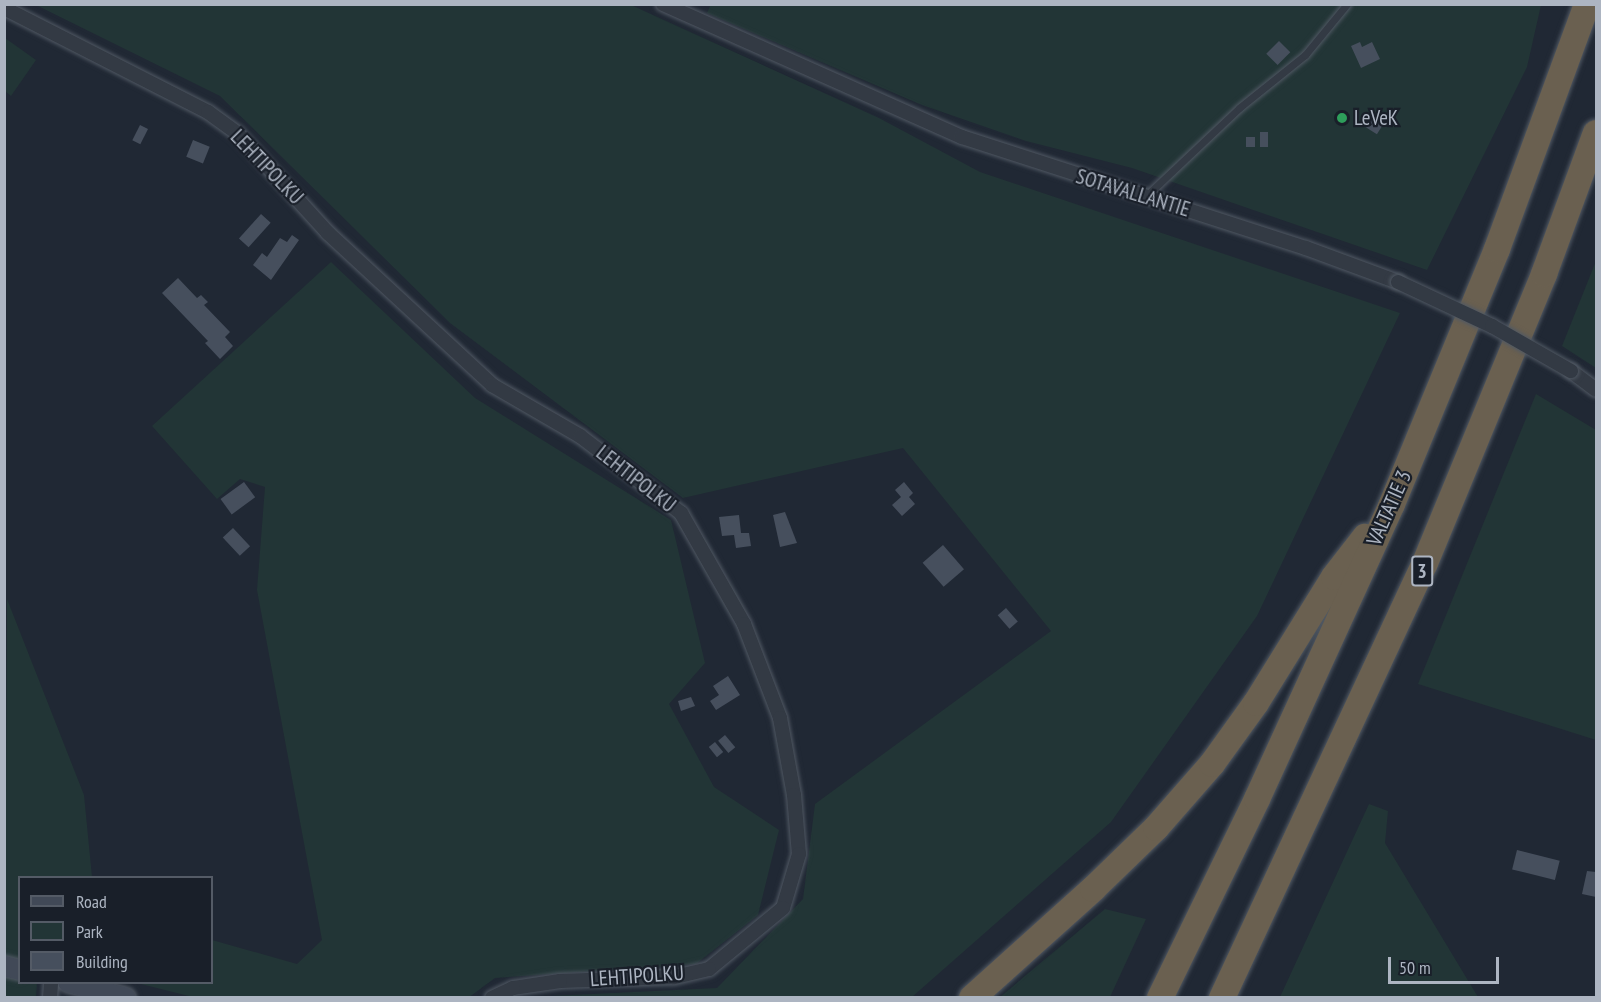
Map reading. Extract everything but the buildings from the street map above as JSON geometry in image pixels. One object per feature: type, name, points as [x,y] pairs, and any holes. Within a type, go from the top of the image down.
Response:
[{"type":"highway","name":"VALTATIE 3","points":[[1160,998],[1257,799],[1392,504],[1497,249],[1587,4]]},
{"type":"highway","name":"3","points":[[1222,998],[1425,563],[1544,274],[1596,133]]},
{"type":"highway","points":[[972,998],[1093,889],[1156,828],[1212,764],[1256,703],[1334,577],[1392,504]]},
{"type":"street","name":"SOTAVALLANTIE","points":[[663,4],[944,129],[1145,197],[1306,248],[1398,282],[1492,326],[1571,371],[1596,390]]},
{"type":"street","name":"LEHTIPOLKU","points":[[4,8],[208,112],[237,133],[328,233],[492,385],[580,436],[681,513],[744,624],[780,718],[794,795],[799,854],[783,908],[709,969],[673,977],[560,981],[513,988],[492,998]]},
{"type":"street","points":[[75,984],[126,998]]},
{"type":"lane","points":[[1145,197],[1239,108],[1305,55],[1347,4]]},
{"type":"green space","points":[[711,4],[1541,5],[1527,67],[1427,270],[1132,168],[1026,141],[922,105],[707,13]]},
{"type":"green space","points":[[36,5],[631,5],[879,118],[980,172],[1400,313],[1257,616],[1111,822],[912,997],[530,997],[717,988],[803,899],[815,804],[1051,631],[903,448],[683,498],[450,323],[220,96]]},
{"type":"green space","points":[[5,38],[36,60],[11,96],[5,91]]},
{"type":"green space","points":[[1596,261],[1596,368],[1562,346]]},
{"type":"green space","points":[[331,262],[475,398],[671,520],[705,663],[669,704],[714,787],[779,830],[758,915],[696,964],[495,978],[468,998],[193,997],[141,984],[213,984],[213,940],[297,964],[322,940],[257,590],[265,487],[240,479],[217,499],[152,426]]},
{"type":"green space","points":[[1536,394],[1596,430],[1596,740],[1418,684]]},
{"type":"green space","points":[[7,599],[84,795],[92,876],[18,876],[18,984],[37,984],[36,997],[5,997]]},
{"type":"green space","points":[[1369,804],[1388,811],[1385,843],[1478,997],[1280,997]]},
{"type":"green space","points":[[1105,909],[1146,919],[1110,997],[1000,997]]},
{"type":"place","name":"LeVeK","points":[[1342,118]]}]
